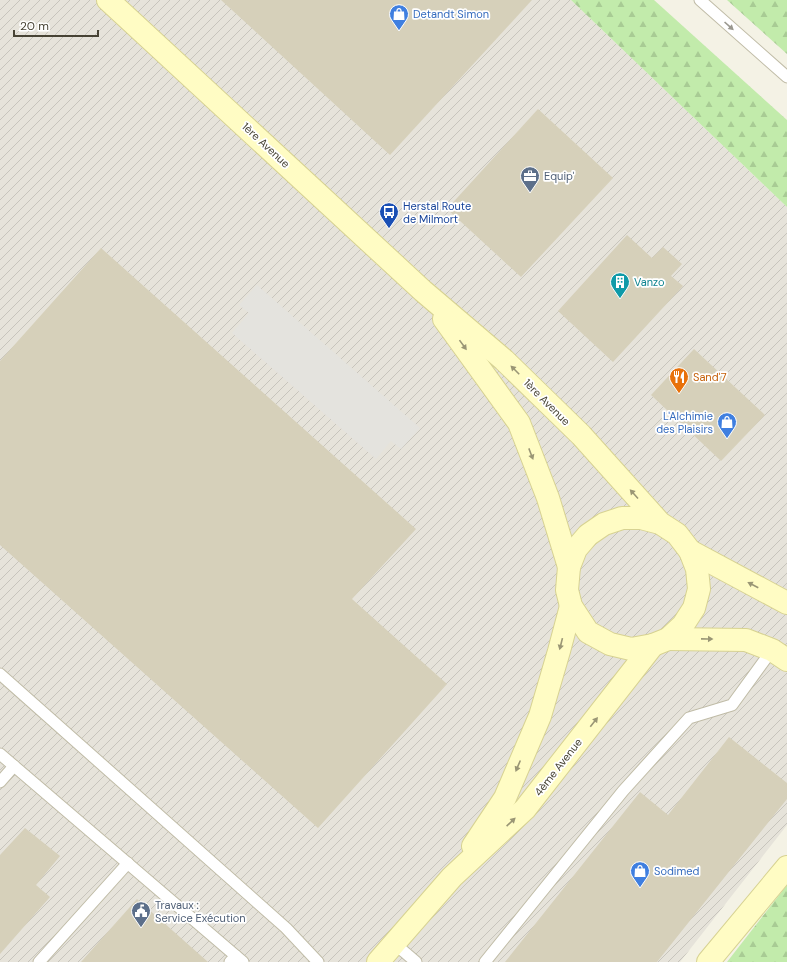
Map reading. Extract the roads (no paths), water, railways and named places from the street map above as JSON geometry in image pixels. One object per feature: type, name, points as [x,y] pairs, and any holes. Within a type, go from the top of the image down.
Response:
[{"type":"street","name":"1ère Avenue","points":[[108,0],[423,290],[504,360],[581,435],[660,523],[677,534],[690,551],[697,569],[699,589],[694,608],[683,625],[660,642]]},
{"type":"street","name":"1ère Avenue","points":[[423,290],[519,423],[548,498],[569,567]]},
{"type":"street","name":"1ère Avenue","points":[[660,523],[641,518],[622,518],[604,524],[588,535],[576,549],[569,567],[567,590],[571,606],[588,632],[610,644],[631,649],[660,642],[746,640],[780,655]]},
{"type":"street","name":"1ère Avenue","points":[[690,551],[787,603]]},
{"type":"street","name":"4ème Avenue","points":[[378,962],[452,877],[505,798],[540,716],[571,606]]},
{"type":"street","name":"4ème Avenue","points":[[452,877],[525,810],[660,642]]},
{"type":"street","points":[[708,962],[787,867]]},
{"type":"lane","points":[[700,0],[787,77]]},
{"type":"lane","points":[[485,962],[623,791],[689,718],[732,705],[780,655]]},
{"type":"lane","points":[[0,674],[286,928],[318,962]]},
{"type":"lane","points":[[0,754],[128,863],[236,960]]},
{"type":"lane","points":[[0,782],[14,766]]},
{"type":"lane","points":[[39,962],[128,863]]},
{"type":"lane","points":[[395,944],[416,962]]},
{"type":"place","name":"Detandt Simon","points":[[399,31]]},
{"type":"place","name":"Equip'","points":[[530,193]]},
{"type":"place","name":"Herstal Route de Milmort","points":[[389,229]]},
{"type":"place","name":"Vanzo","points":[[620,299]]},
{"type":"place","name":"Sand'7","points":[[679,394]]},
{"type":"place","name":"L'Alchimie des Plaisirs","points":[[727,439]]},
{"type":"place","name":"Sodimed","points":[[640,888]]},
{"type":"place","name":"Travaux : Service Exécution","points":[[141,928]]}]
